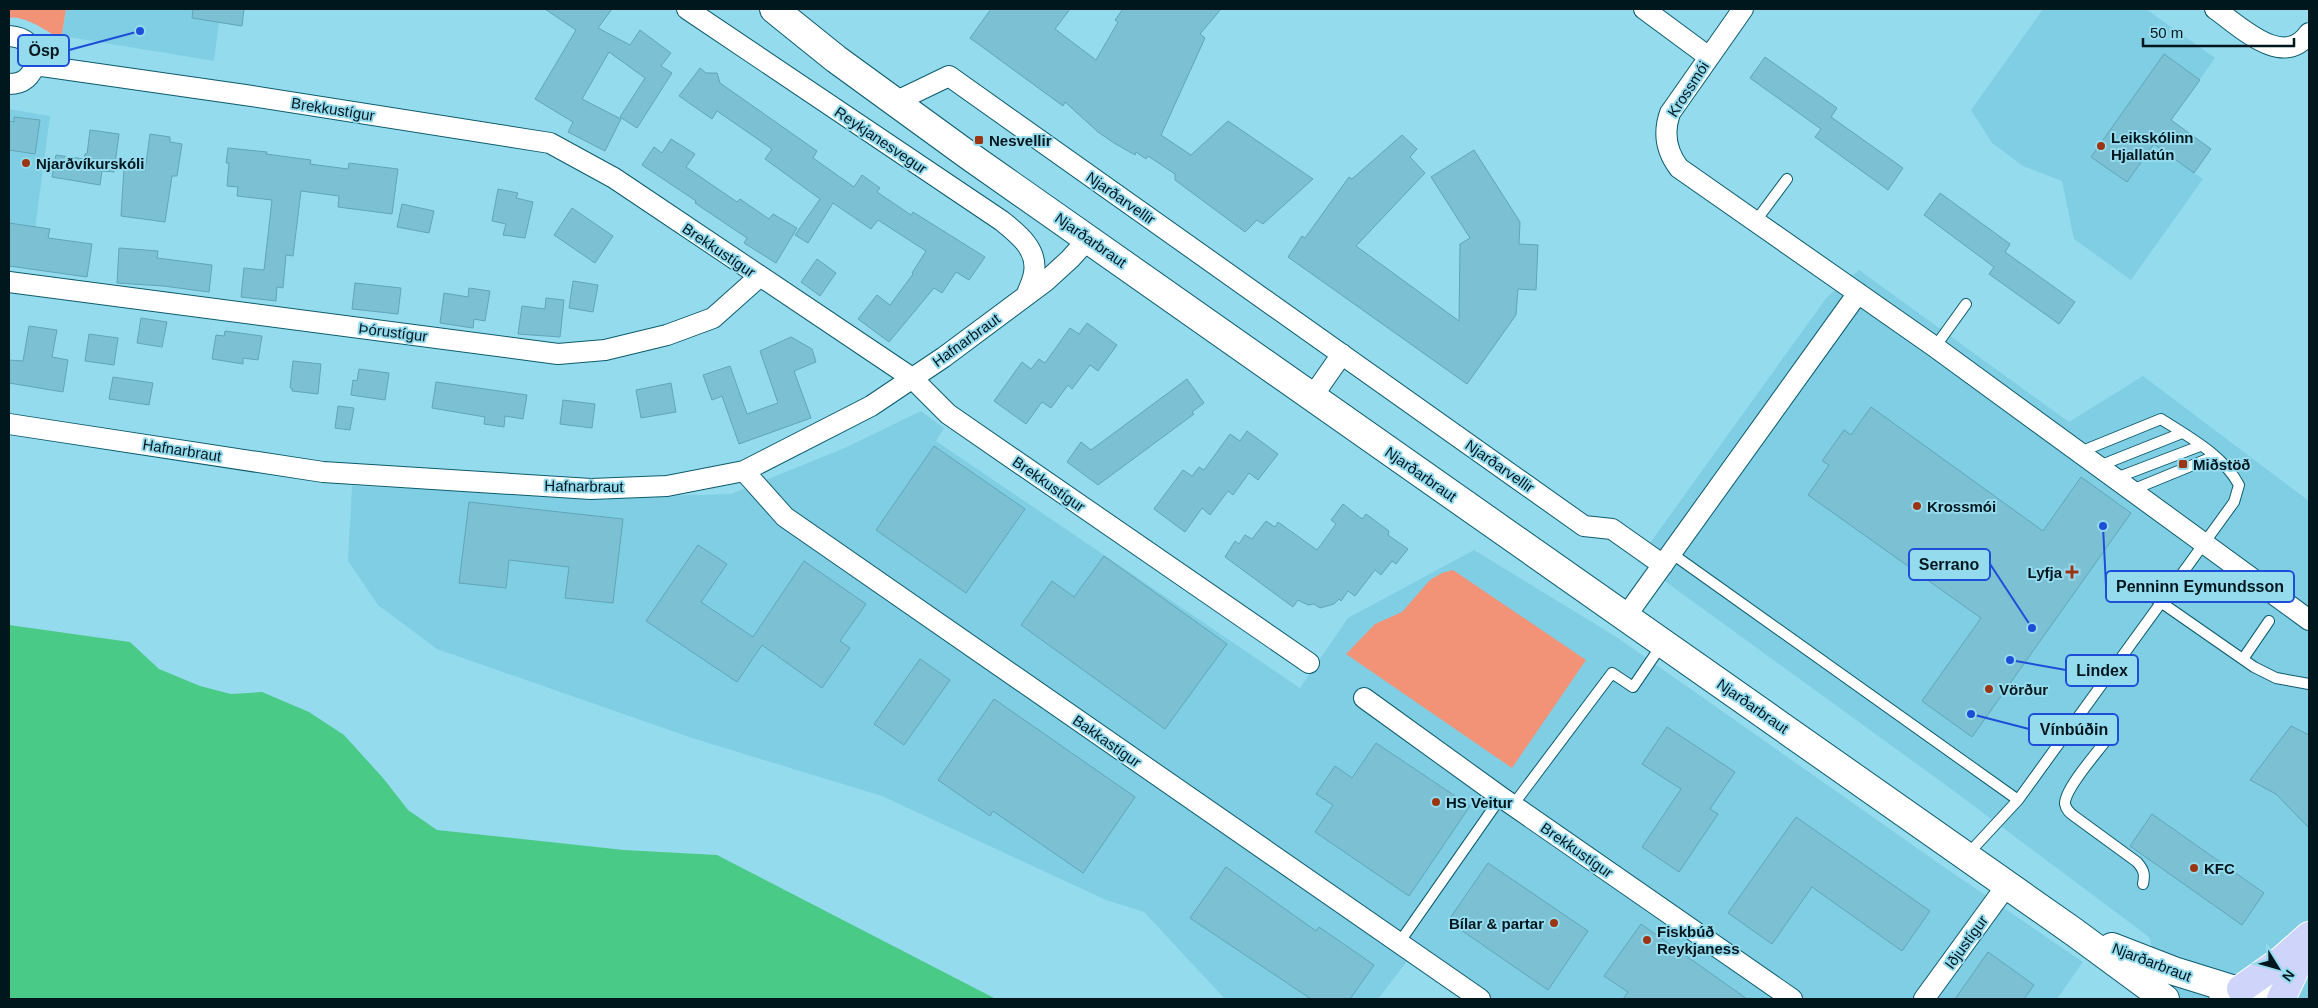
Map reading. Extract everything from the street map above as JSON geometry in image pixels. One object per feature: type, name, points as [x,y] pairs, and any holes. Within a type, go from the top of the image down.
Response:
[{"type":"main road","name":"Njarðarbraut","points":[[774,9],[836,59],[895,102],[1312,397],[1664,642],[2074,932],[2165,999]]},
{"type":"main road","name":"Njarðarbraut","points":[[2074,932],[2237,994]]},
{"type":"main road","points":[[2237,994],[2282,960],[2309,936]]},
{"type":"main road","points":[[2281,999],[2309,940]]},
{"type":"street","name":"Reykjanesvegur","points":[[687,9],[1002,221],[1025,240],[1032,256],[1034,272],[1026,296]]},
{"type":"street","points":[[1644,9],[1709,57]]},
{"type":"street","name":"Krossmói","points":[[1743,9],[1670,113],[1666,132],[1669,151],[1673,160],[1687,174],[1935,347],[2205,542],[2309,620]]},
{"type":"street","points":[[2215,9],[2265,44],[2287,48],[2305,39],[2309,34]]},
{"type":"street","points":[[9,36],[25,40],[35,53],[35,66],[30,77],[23,82],[9,84]]},
{"type":"street","name":"Brekkustígur","points":[[35,66],[550,143],[614,178],[912,378],[948,414],[1309,663]]},
{"type":"street","name":"Njarðarvellir","points":[[895,102],[949,76],[1584,526],[1612,528],[1667,559]]},
{"type":"street","name":"Hafnarbraut","points":[[9,424],[323,472],[591,489],[667,486],[744,471],[871,406],[1026,296],[1070,260],[1089,238]]},
{"type":"street","name":"Þórustígur","points":[[9,282],[558,354],[605,350],[667,335],[713,318],[759,277]]},
{"type":"street","points":[[1626,616],[1858,293]]},
{"type":"street","points":[[1312,397],[1342,354]]},
{"type":"street","name":"Bakkastígur","points":[[744,471],[784,517],[1480,999]]},
{"type":"street","name":"Brekkustígur","points":[[1364,698],[1507,801],[1792,999]]},
{"type":"street","name":"Iðjustígur","points":[[1924,999],[2007,885]]},
{"type":"lane","points":[[1755,222],[1787,179]]},
{"type":"lane","points":[[1935,347],[1966,304]]},
{"type":"lane","points":[[1966,856],[2018,800],[2234,502],[2239,485],[2232,471],[2215,456],[2161,419],[2080,452]]},
{"type":"lane","points":[[2099,466],[2182,433]]},
{"type":"lane","points":[[2116,478],[2200,446]]},
{"type":"lane","points":[[2132,490],[2215,456]]},
{"type":"lane","points":[[1667,559],[2018,800]]},
{"type":"lane","points":[[2126,578],[2243,659],[2276,678],[2309,684]]},
{"type":"lane","points":[[2243,659],[2269,621]]},
{"type":"lane","points":[[1399,943],[1507,801],[1612,673],[1633,687],[1664,642]]},
{"type":"lane","points":[[2104,743],[2072,787],[2066,797],[2065,804],[2068,811],[2074,816],[2143,868],[2145,876],[2143,884]]},
{"type":"shaded area","points":[[9,9],[66,9],[61,40],[28,21],[15,17],[9,18]]},
{"type":"shaded area","points":[[66,9],[244,9],[242,26],[219,23],[214,61],[62,36]]},
{"type":"shaded area","name":"Leikskólinn Hjallatún","points":[[2043,9],[2146,9],[2215,58],[2171,120],[2211,149],[2194,173],[2203,179],[2131,280],[2074,239],[2062,181],[2023,166],[1992,143],[1971,110]]},
{"type":"shaded area","name":"Njarðvíkurskóli","points":[[9,109],[50,116],[30,267],[9,265]]},
{"type":"shaded area","points":[[1859,270],[2069,422],[2143,376],[2309,501],[2309,999],[2168,999],[2149,937],[1958,794],[1637,561],[1827,297]]},
{"type":"shaded area","points":[[921,411],[944,428],[936,441],[1300,688],[1348,618],[1474,550],[1618,638],[1944,867],[2083,962],[2057,999],[1463,999],[1408,960],[1378,999],[1225,999],[1144,912],[1106,900],[882,796],[695,739],[437,649],[378,605],[348,561],[352,486],[502,493],[657,496],[731,494],[847,447]]},
{"type":"shaded area","points":[[1453,570],[1586,660],[1512,768],[1346,654],[1375,624],[1402,612],[1430,580],[1442,573]]},
{"type":"shaded area","points":[[9,625],[130,642],[159,669],[200,686],[231,694],[262,692],[309,712],[344,735],[383,778],[408,810],[437,830],[624,850],[717,855],[996,999],[9,999]]},
{"type":"building","points":[[193,9],[244,9],[242,26],[192,18]]},
{"type":"building","points":[[545,9],[612,9],[598,28],[630,45],[640,30],[671,53],[661,66],[672,73],[637,128],[620,117],[645,78],[609,52],[582,99],[621,119],[605,151],[568,132],[573,122],[535,99],[576,30]]},
{"type":"building","points":[[991,9],[1070,9],[1055,29],[1096,60],[1118,22],[1115,20],[1123,9],[1221,9],[1200,34],[1205,38],[1161,135],[1191,155],[1228,121],[1313,179],[1263,224],[1257,220],[1245,232],[1175,180],[1175,174],[1148,156],[1146,159],[1136,152],[1135,155],[1114,143],[1098,132],[1065,102],[1063,106],[970,38]]},
{"type":"building","points":[[2164,54],[2200,80],[2171,120],[2211,149],[2194,173],[2154,144],[2127,182],[2091,157]]},
{"type":"building","points":[[1765,57],[1837,108],[1831,117],[1903,168],[1888,190],[1815,137],[1821,129],[1750,78]]},
{"type":"building","points":[[700,68],[706,73],[717,73],[720,83],[817,151],[813,158],[854,187],[862,175],[880,188],[877,192],[911,215],[913,212],[985,257],[969,280],[956,272],[942,293],[934,288],[889,342],[858,319],[877,295],[890,305],[913,274],[926,251],[878,220],[871,229],[833,203],[808,243],[795,235],[820,199],[765,159],[772,149],[717,111],[712,119],[679,96]]},
{"type":"building","points":[[14,117],[40,120],[35,154],[9,150],[9,121],[14,122]]},
{"type":"building","points":[[90,130],[119,134],[114,172],[102,171],[100,185],[52,177],[56,155],[84,159],[85,154],[87,154]]},
{"type":"building","points":[[150,134],[170,137],[170,142],[182,144],[177,176],[172,176],[165,222],[121,216],[124,168],[145,171]]},
{"type":"building","points":[[1402,135],[1417,149],[1410,157],[1425,173],[1356,246],[1459,321],[1460,244],[1470,238],[1431,177],[1474,150],[1520,222],[1519,244],[1538,245],[1536,290],[1518,289],[1516,315],[1467,384],[1288,257],[1302,236],[1305,238],[1349,177],[1352,179]]},
{"type":"building","points":[[671,139],[695,154],[686,167],[737,202],[740,199],[769,219],[773,214],[797,228],[776,263],[744,243],[747,238],[642,165],[654,147],[662,153]]},
{"type":"building","points":[[228,148],[267,152],[266,154],[311,160],[310,164],[348,169],[349,163],[398,169],[392,214],[338,207],[339,196],[301,191],[293,256],[286,255],[283,288],[277,287],[276,301],[241,297],[244,268],[264,270],[272,200],[237,196],[238,187],[227,186],[229,163],[226,163]]},
{"type":"building","points":[[498,189],[518,193],[516,198],[533,202],[525,238],[503,235],[506,224],[492,221]]},
{"type":"building","points":[[1940,193],[2010,244],[2005,252],[2075,302],[2059,324],[1989,274],[1994,267],[1924,215]]},
{"type":"building","points":[[402,204],[434,211],[429,233],[397,227]]},
{"type":"building","points":[[572,208],[613,236],[595,263],[554,235]]},
{"type":"building","points":[[9,223],[50,229],[48,238],[92,244],[87,277],[9,266]]},
{"type":"building","points":[[119,248],[158,251],[157,258],[212,265],[209,292],[117,283]]},
{"type":"building","points":[[817,259],[836,273],[820,296],[801,282]]},
{"type":"building","points":[[573,281],[598,285],[593,312],[569,308]]},
{"type":"building","points":[[355,283],[401,288],[398,314],[352,309]]},
{"type":"building","points":[[469,288],[490,291],[485,321],[474,319],[473,328],[440,323],[444,293],[468,297]]},
{"type":"building","points":[[546,298],[564,300],[560,337],[518,334],[522,306],[545,309]]},
{"type":"building","points":[[141,318],[167,322],[162,347],[137,343]]},
{"type":"building","points":[[1087,323],[1117,345],[1098,371],[1090,365],[1072,389],[1068,385],[1051,408],[1042,402],[1026,424],[994,401],[1022,362],[1031,369],[1039,359],[1045,363],[1070,328],[1079,334]]},
{"type":"building","points":[[29,326],[57,330],[52,357],[68,360],[63,392],[9,383],[9,360],[23,361]]},
{"type":"building","points":[[225,331],[262,336],[258,360],[243,358],[243,364],[212,359],[216,335],[224,336]]},
{"type":"building","points":[[89,334],[118,338],[114,365],[85,361]]},
{"type":"building","points":[[791,337],[812,349],[816,362],[794,371],[811,418],[739,444],[722,396],[712,400],[703,375],[730,366],[747,414],[778,403],[760,351]]},
{"type":"building","points":[[293,361],[321,364],[318,394],[292,391],[292,388],[290,388]]},
{"type":"building","points":[[359,369],[389,373],[385,400],[351,395],[353,380],[357,381]]},
{"type":"building","points":[[113,377],[153,383],[149,405],[109,399]]},
{"type":"building","points":[[1187,379],[1204,403],[1192,412],[1194,414],[1098,485],[1067,462],[1081,442],[1091,450]]},
{"type":"building","points":[[436,382],[527,395],[523,419],[505,416],[504,427],[484,424],[485,417],[432,408]]},
{"type":"building","points":[[671,383],[676,412],[641,418],[636,390]]},
{"type":"building","points":[[563,400],[595,404],[592,428],[560,424]]},
{"type":"building","points":[[338,406],[354,408],[350,430],[335,428]]},
{"type":"building","points":[[1871,407],[2043,531],[2081,477],[2131,513],[1972,737],[1922,701],[1981,618],[1808,495],[1829,465],[1822,461],[1844,430],[1851,435]]},
{"type":"building","points":[[1247,431],[1278,454],[1258,480],[1249,473],[1233,495],[1228,491],[1210,515],[1202,508],[1185,532],[1154,509],[1183,470],[1192,476],[1199,467],[1204,470],[1230,434],[1240,441]]},
{"type":"building","points":[[934,446],[1025,509],[966,593],[876,530]]},
{"type":"building","points":[[469,502],[623,519],[613,603],[565,598],[569,567],[509,560],[506,588],[459,583]]},
{"type":"building","points":[[1343,504],[1362,519],[1366,514],[1389,531],[1388,535],[1408,549],[1396,564],[1392,561],[1381,575],[1375,570],[1355,596],[1348,591],[1341,601],[1339,599],[1334,604],[1320,608],[1314,604],[1308,605],[1298,600],[1293,607],[1225,557],[1235,541],[1239,544],[1245,535],[1252,539],[1266,521],[1275,527],[1278,522],[1317,550],[1336,524],[1331,520]]},
{"type":"building","points":[[698,545],[727,564],[701,602],[753,637],[804,561],[866,604],[840,641],[850,648],[822,688],[762,645],[737,682],[646,621]]},
{"type":"building","points":[[1104,556],[1227,644],[1165,729],[1021,625],[1052,581],[1074,597]]},
{"type":"building","points":[[920,659],[950,680],[904,745],[874,724]]},
{"type":"building","points":[[994,699],[1135,797],[1083,873],[993,811],[990,816],[938,780]]},
{"type":"building","points":[[2291,726],[2309,735],[2309,828],[2276,794],[2250,780]]},
{"type":"building","points":[[1667,727],[1735,772],[1710,809],[1718,814],[1679,872],[1642,847],[1681,789],[1642,764]]},
{"type":"building","points":[[1376,743],[1470,806],[1409,896],[1315,832],[1333,805],[1316,794],[1335,766],[1352,778]]},
{"type":"building","points":[[2152,814],[2264,893],[2242,925],[2130,846]]},
{"type":"building","points":[[1796,817],[1930,911],[1902,951],[1812,887],[1772,944],[1728,913]]},
{"type":"building","points":[[1488,863],[1588,931],[1548,990],[1448,921]]},
{"type":"building","points":[[1226,867],[1316,931],[1319,927],[1374,965],[1350,999],[1311,999],[1190,918]]},
{"type":"building","points":[[1641,924],[1747,999],[1623,999],[1628,992],[1604,976]]},
{"type":"building","points":[[1988,952],[2034,985],[2024,999],[1955,999]]},
{"type":"place","name":"Ösp","points":[[140,31]]},
{"type":"place","name":"Nesvellir","points":[[979,140]]},
{"type":"place","name":"Leikskólinn Hjallatún","points":[[2101,146]]},
{"type":"place","name":"Njarðvíkurskóli","points":[[26,163]]},
{"type":"place","name":"Miðstöð","points":[[2183,464]]},
{"type":"place","name":"Krossmói","points":[[1917,506]]},
{"type":"place","name":"Penninn Eymundsson","points":[[2103,526]]},
{"type":"place","name":"Lyfja","points":[[2072,572]]},
{"type":"place","name":"Serrano","points":[[2032,628]]},
{"type":"place","name":"Lindex","points":[[2010,660]]},
{"type":"place","name":"Vörður","points":[[1989,689]]},
{"type":"place","name":"Vínbúðin","points":[[1971,714]]},
{"type":"place","name":"HS Veitur","points":[[1436,802]]},
{"type":"place","name":"KFC","points":[[2194,868]]},
{"type":"place","name":"Bílar & partar","points":[[1554,923]]},
{"type":"place","name":"Fiskbúð Reykjaness","points":[[1647,940]]}]
